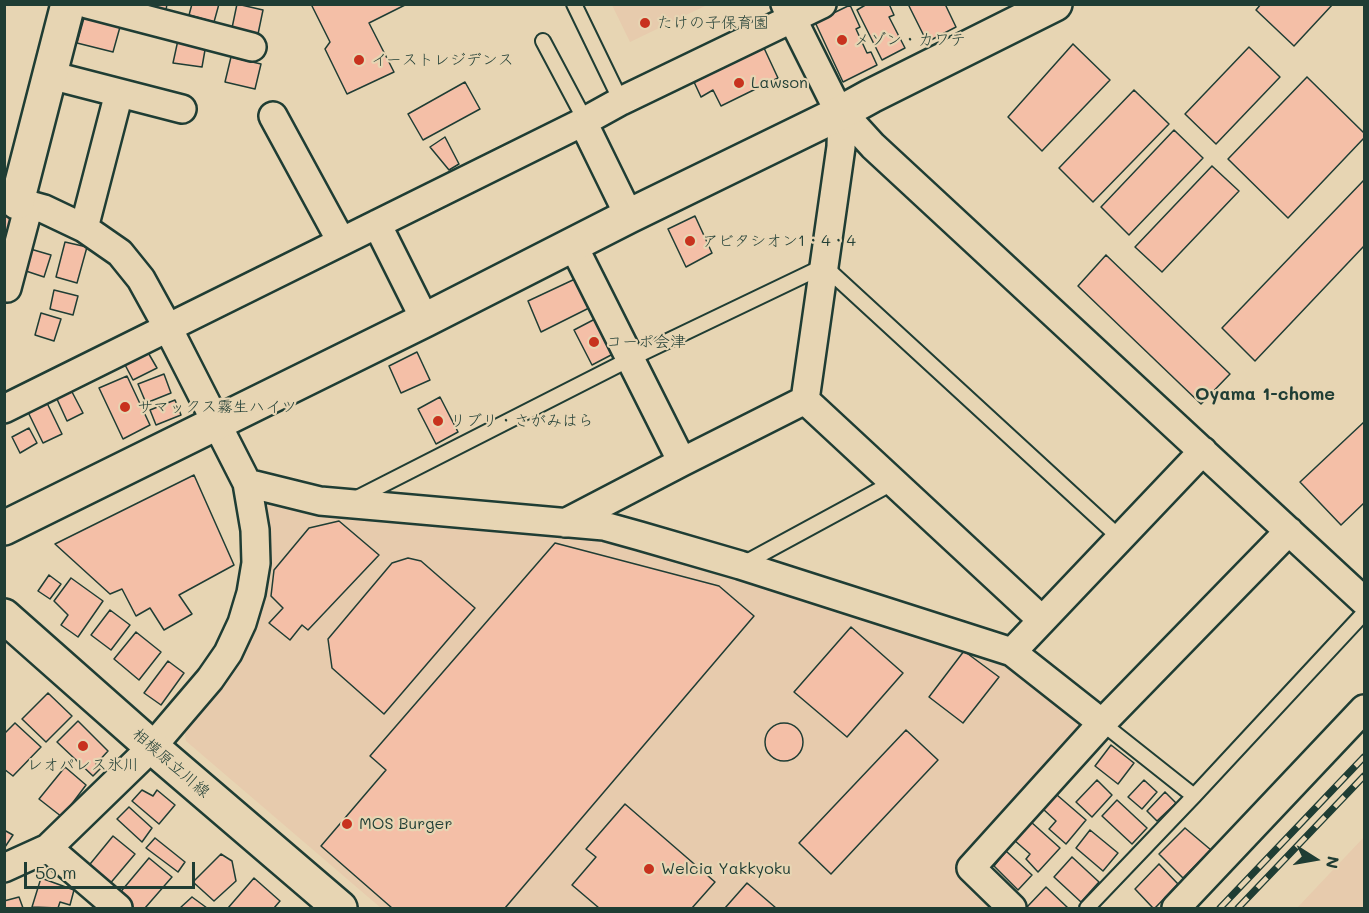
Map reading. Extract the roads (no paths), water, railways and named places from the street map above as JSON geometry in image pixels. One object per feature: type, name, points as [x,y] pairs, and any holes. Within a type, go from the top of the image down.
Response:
[{"type":"street","points":[[7,288],[17,202],[68,4]]},
{"type":"street","points":[[87,4],[252,47]]},
{"type":"street","points":[[4,409],[584,121],[788,12],[822,4]]},
{"type":"street","points":[[4,528],[1055,4]]},
{"type":"street","points":[[788,12],[832,98],[873,146],[1365,601]]},
{"type":"street","points":[[50,75],[183,109]]},
{"type":"street","points":[[84,228],[119,93]]},
{"type":"street","points":[[804,400],[841,147],[842,112]]},
{"type":"street","points":[[273,116],[341,241]]},
{"type":"street","points":[[584,121],[629,216]]},
{"type":"street","points":[[4,868],[48,848],[152,747],[210,679],[228,653],[242,623],[251,593],[256,563],[255,530],[247,483],[141,279],[120,253],[84,228],[17,202]]},
{"type":"street","points":[[376,224],[425,320]]},
{"type":"street","points":[[573,244],[682,462]]},
{"type":"street","points":[[566,523],[804,400]]},
{"type":"street","points":[[804,400],[1042,620]]},
{"type":"street","points":[[1012,652],[1203,451]]},
{"type":"street","points":[[247,483],[320,501],[604,526],[740,566],[1012,652],[1102,723]]},
{"type":"street","points":[[1012,909],[970,868],[1102,723],[1289,531]]},
{"type":"street","name":"相模原立川線","points":[[4,616],[340,909]]},
{"type":"street","points":[[1176,909],[1365,709]]},
{"type":"street","points":[[48,848],[118,909]]},
{"type":"lane","points":[[574,4],[621,101]]},
{"type":"lane","points":[[543,41],[584,121]]},
{"type":"lane","points":[[345,503],[630,358],[824,266],[1120,538]]},
{"type":"lane","points":[[740,566],[894,482]]},
{"type":"lane","points":[[1087,909],[1365,613]]},
{"type":"lane","points":[[1102,723],[1194,796]]},
{"type":"railway","points":[[1220,908],[1364,757]]},
{"type":"railway","points":[[1238,908],[1364,776]]},
{"type":"place","name":"たけの子保育園","points":[[645,23]]},
{"type":"place","name":"メゾン・カワテ","points":[[842,40]]},
{"type":"place","name":"イーストレジデンス","points":[[359,60]]},
{"type":"place","name":"Lawson","points":[[739,83]]},
{"type":"place","name":"アビタシオン1・4・4","points":[[690,241]]},
{"type":"place","name":"コーポ会津","points":[[594,342]]},
{"type":"place","name":"サマックス霧生ハイツ","points":[[125,407]]},
{"type":"place","name":"リブリ・さがみはら","points":[[438,421]]},
{"type":"place","name":"レオパレス氷川","points":[[83,746]]},
{"type":"place","name":"MOS Burger","points":[[347,824]]},
{"type":"place","name":"Welcia Yakkyoku","points":[[649,869]]},
{"type":"district","name":"Oyama 1-chome","points":[[1265,394]]}]
